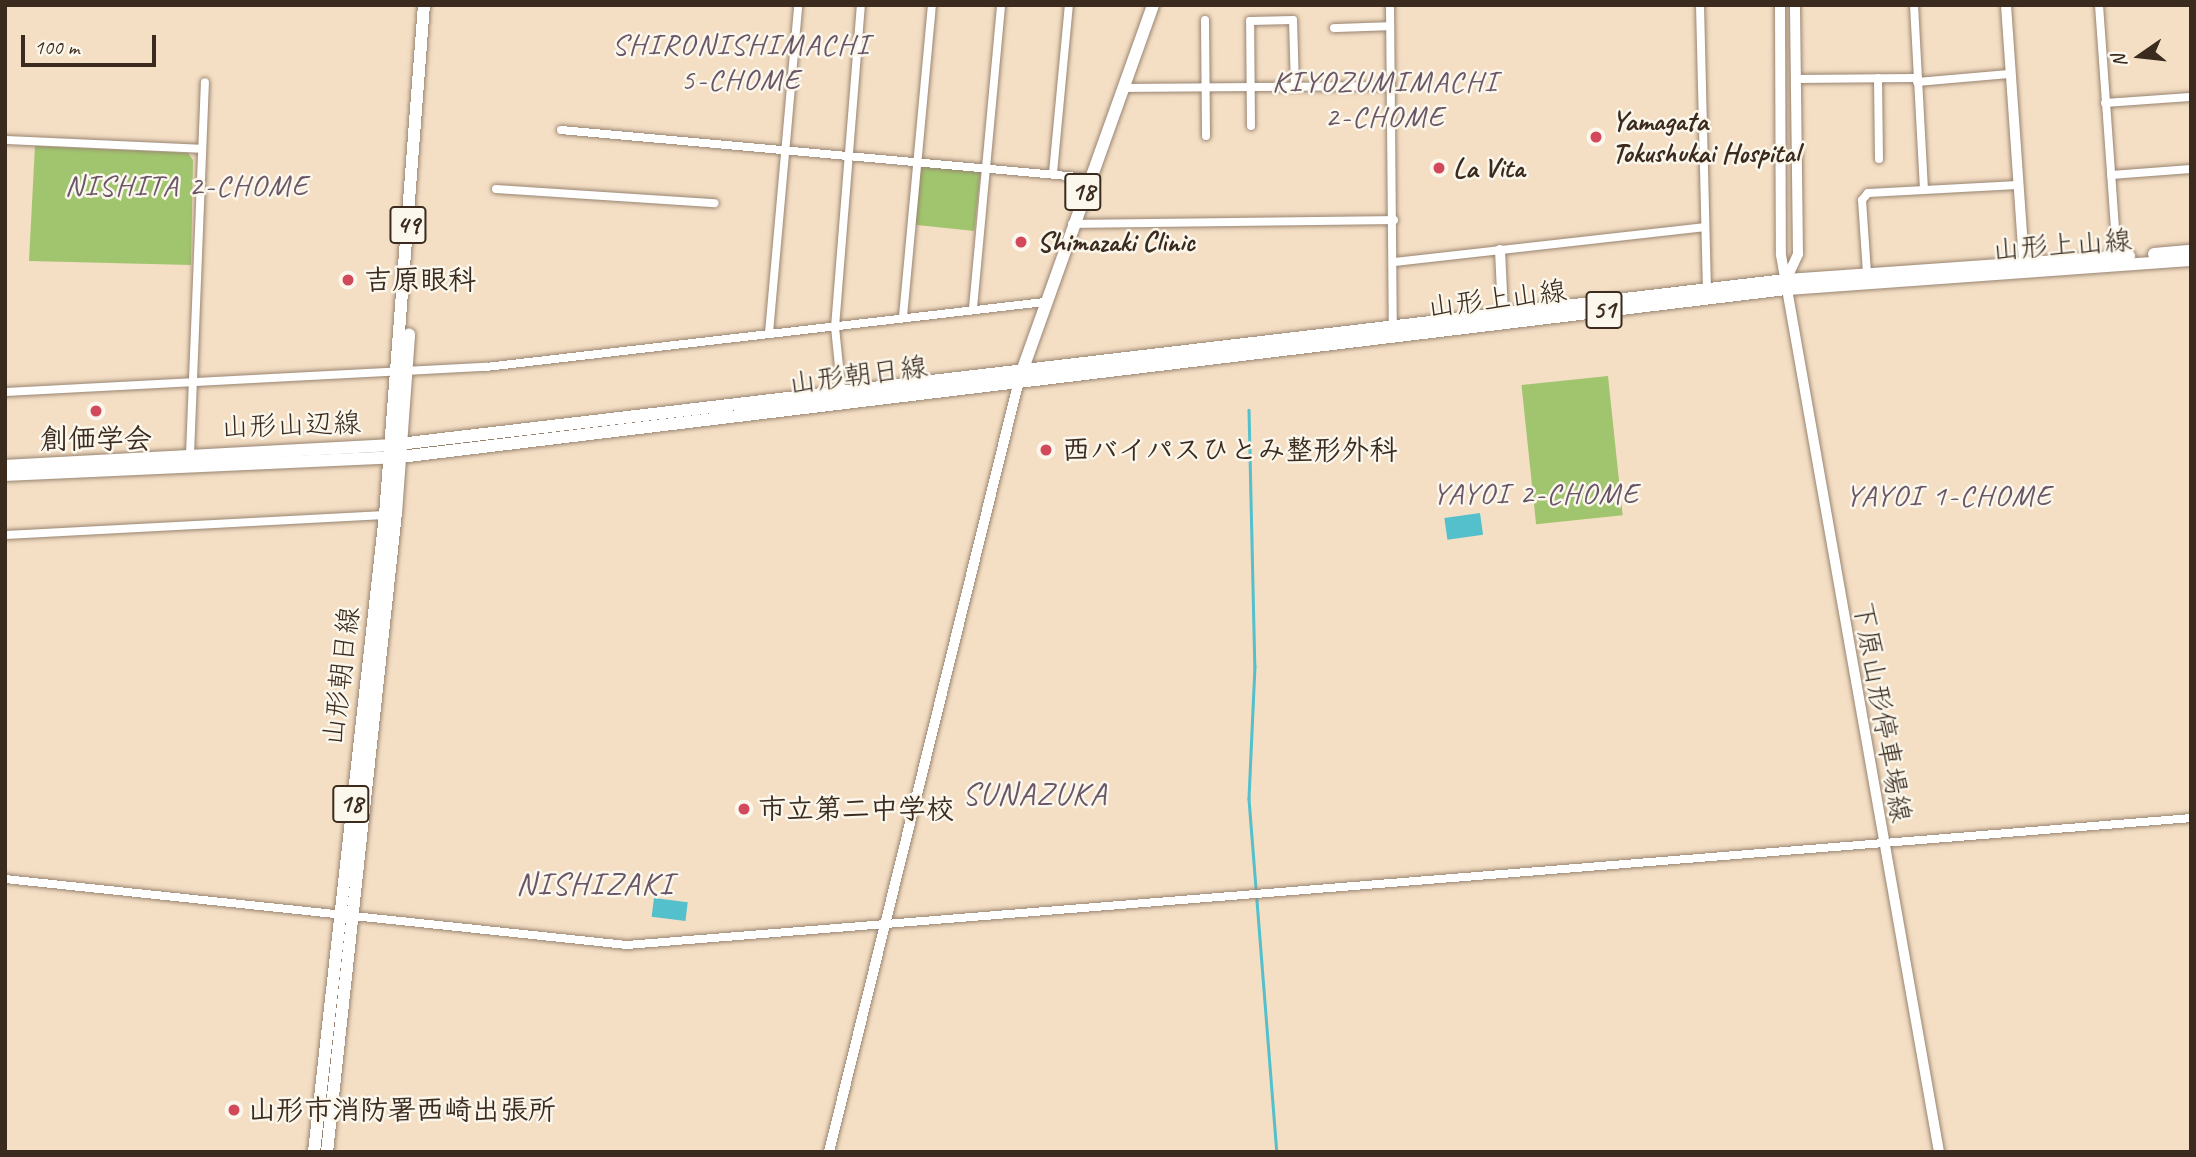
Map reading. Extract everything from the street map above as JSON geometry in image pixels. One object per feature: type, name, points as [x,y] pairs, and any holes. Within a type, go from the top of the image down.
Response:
[{"type":"main road","name":"山形山辺線","points":[[402,371],[424,5]]},
{"type":"main road","name":"山形山辺線","points":[[395,450],[432,5]]},
{"type":"main road","name":"18","points":[[1021,374],[1088,178],[1153,5]]},
{"type":"main road","name":"下原山形停車場線","points":[[1780,5],[1786,284],[1939,1152]]},
{"type":"main road","name":"下原山形停車場線","points":[[1786,284],[1798,254],[1794,5]]},
{"type":"main road","points":[[2006,5],[2024,263]]},
{"type":"main road","points":[[1500,250],[1503,313]]},
{"type":"main road","name":"山形上山線","points":[[1021,374],[1867,273],[2191,251]]},
{"type":"main road","name":"山形上山線","points":[[1021,374],[1707,289],[2191,260]]},
{"type":"main road","points":[[829,1152],[1021,374]]},
{"type":"main road","name":"山形朝日線","points":[[395,450],[1021,374]]},
{"type":"main road","name":"山形山辺線","points":[[5,466],[190,454],[395,450]]},
{"type":"main road","name":"山形山辺線","points":[[5,475],[395,450]]},
{"type":"main road","name":"山形朝日線","points":[[327,1152],[344,915],[385,515],[395,450]]},
{"type":"main road","name":"山形朝日線","points":[[314,1152],[344,915],[395,450]]},
{"type":"street","points":[[769,333],[798,5]]},
{"type":"street","points":[[842,396],[835,327],[861,5]]},
{"type":"street","points":[[903,317],[932,5]]},
{"type":"street","points":[[973,309],[1001,5]]},
{"type":"street","points":[[1053,173],[1069,5]]},
{"type":"street","points":[[1390,5],[1393,326]]},
{"type":"street","points":[[1700,5],[1707,289]]},
{"type":"street","points":[[1914,5],[1915,80],[1924,190]]},
{"type":"street","points":[[2099,5],[2117,257]]},
{"type":"street","points":[[1205,20],[1206,136]]},
{"type":"street","points":[[1251,126],[1250,21],[1293,20],[1295,86]]},
{"type":"street","points":[[1334,28],[1390,26]]},
{"type":"street","points":[[1795,79],[1915,80],[2009,74]]},
{"type":"street","points":[[1878,78],[1879,159]]},
{"type":"street","points":[[190,454],[205,82]]},
{"type":"street","points":[[1123,88],[1391,86]]},
{"type":"street","points":[[2105,103],[2190,97]]},
{"type":"street","points":[[561,130],[985,166],[1088,178]]},
{"type":"street","points":[[5,139],[202,149]]},
{"type":"street","points":[[2111,175],[2191,169]]},
{"type":"street","points":[[1867,273],[1862,200],[1868,193],[2018,186]]},
{"type":"street","points":[[496,189],[715,203]]},
{"type":"street","points":[[1072,224],[1394,220]]},
{"type":"street","points":[[1394,262],[1704,227]]},
{"type":"street","points":[[5,392],[402,371],[835,327],[1044,302]]},
{"type":"street","points":[[5,535],[385,515]]},
{"type":"street","points":[[5,880],[627,945],[2191,818]]},
{"type":"green space","points":[[35,146],[188,153],[193,160],[191,265],[29,261]]},
{"type":"green space","points":[[921,164],[981,170],[974,231],[915,225]]},
{"type":"green space","points":[[1608,376],[1623,515],[1536,524],[1521,385]]},
{"type":"water","points":[[1480,513],[1483,535],[1447,540],[1444,518]]},
{"type":"water","points":[[654,898],[688,902],[685,921],[652,917]]},
{"type":"waterway","points":[[1249,410],[1255,666],[1249,799],[1277,1152]]},
{"type":"place","name":"Yamagata Tokushukai Hospital","points":[[1596,137]]},
{"type":"place","name":"La Vita","points":[[1439,168]]},
{"type":"place","name":"Shimazaki Clinic","points":[[1021,242]]},
{"type":"place","name":"吉原眼科","points":[[348,280]]},
{"type":"place","name":"創価学会","points":[[96,411]]},
{"type":"place","name":"西バイパスひとみ整形外科","points":[[1046,450]]},
{"type":"place","name":"市立第二中学校","points":[[744,809]]},
{"type":"place","name":"山形市消防署西崎出張所","points":[[234,1110]]},
{"type":"district","name":"SHIRONISHIMACHI 5-CHOME","points":[[741,61]]},
{"type":"district","name":"KIYOZUMIMACHI 2-CHOME","points":[[1385,98]]},
{"type":"district","name":"NISHITA 2-CHOME","points":[[187,185]]},
{"type":"district","name":"YAYOI 2-CHOME","points":[[1536,493]]},
{"type":"district","name":"YAYOI 1-CHOME","points":[[1949,495]]},
{"type":"district","name":"SUNAZUKA","points":[[1035,794]]},
{"type":"district","name":"NISHIZAKI","points":[[595,884]]}]
